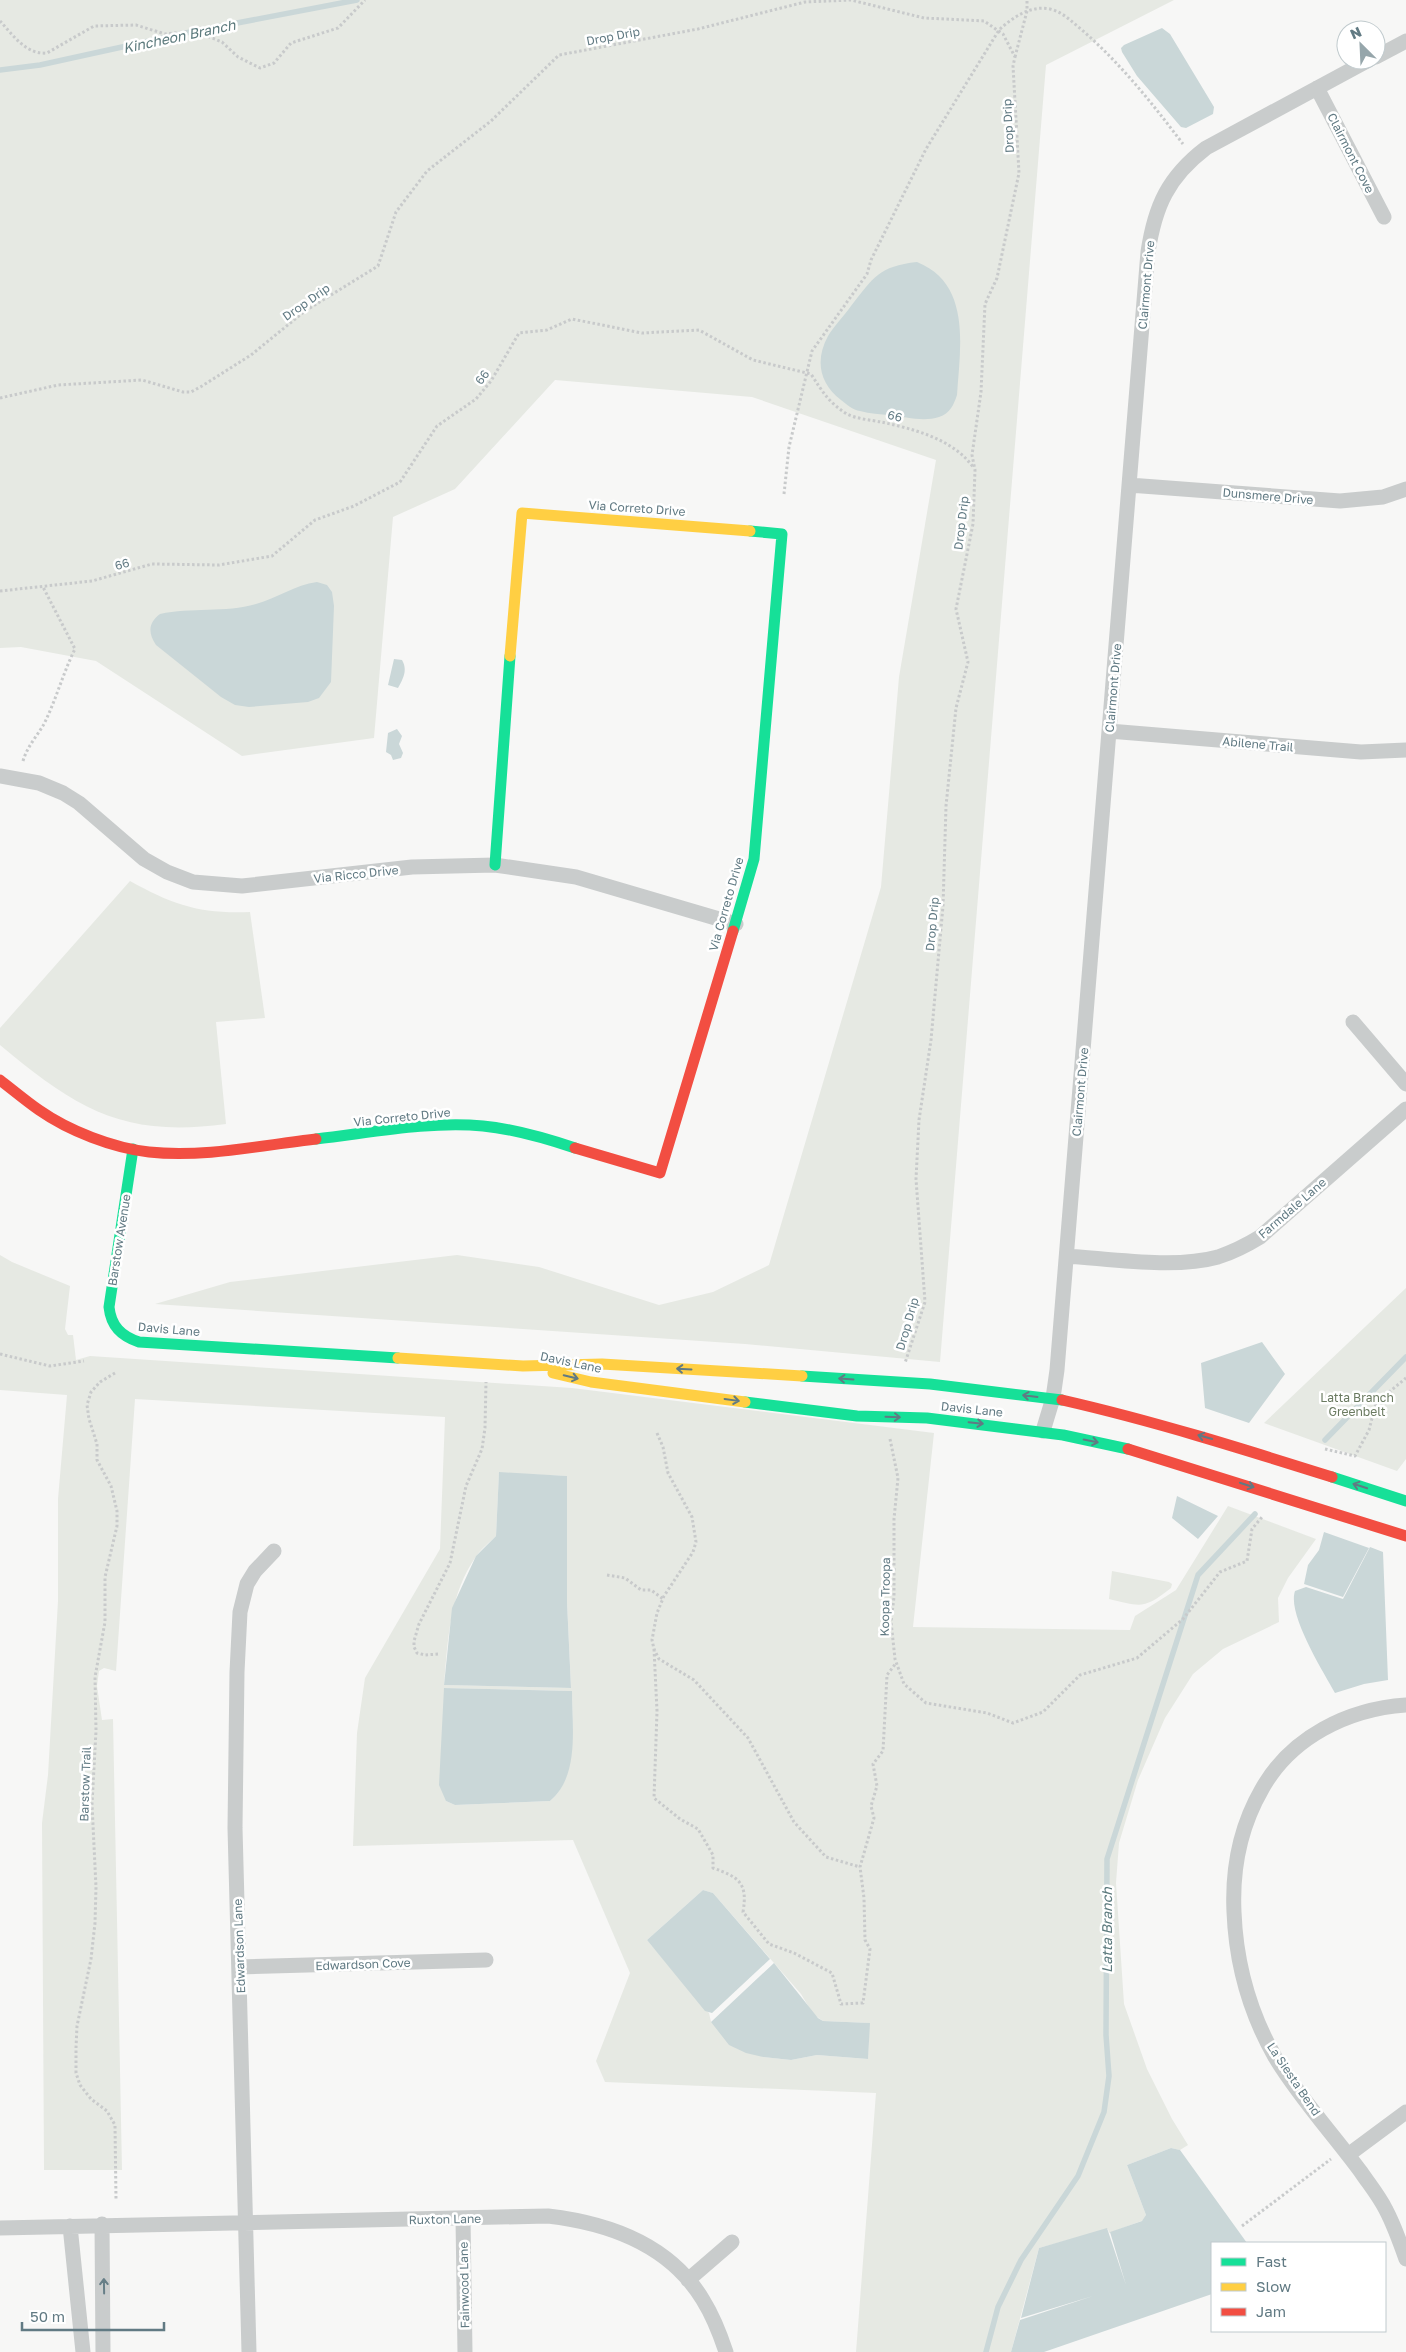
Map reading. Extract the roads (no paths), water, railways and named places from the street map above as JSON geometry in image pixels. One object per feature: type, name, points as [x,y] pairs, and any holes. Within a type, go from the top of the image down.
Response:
[{"type":"street","points":[[1386,51],[1406,40]]},
{"type":"street","name":"Clairmont Drive","points":[[1043,1432],[1053,1398],[1067,1256],[1148,252],[1154,216],[1160,202],[1179,173],[1206,148],[1351,70]]},
{"type":"street","name":"Clairmont Cove","points":[[1317,88],[1384,217]]},
{"type":"street","name":"Dunsmere Drive","points":[[1129,485],[1340,501],[1383,497],[1406,489]]},
{"type":"street","name":"Via Correto Drive","points":[[0,1080],[40,1111],[55,1119],[95,1137],[133,1149],[162,1153],[202,1152],[436,1126],[482,1126],[526,1133],[660,1173],[748,886],[757,840],[782,534],[522,513],[498,811],[496,865]]},
{"type":"street","name":"Abilene Trail","points":[[1110,731],[1362,752],[1406,750]]},
{"type":"street","name":"Via Ricco Drive","points":[[0,776],[39,783],[63,793],[80,803],[129,847],[152,864],[179,877],[205,884],[242,886],[420,867],[496,865],[576,877],[736,924]]},
{"type":"street","points":[[1352,1022],[1406,1084]]},
{"type":"street","name":"Farmdale Lane","points":[[1067,1256],[1194,1262],[1238,1250],[1260,1237],[1406,1109]]},
{"type":"street","name":"Barstow Avenue","points":[[115,1330],[111,1322],[109,1307],[133,1149]]},
{"type":"street","name":"Davis Lane","points":[[115,1330],[126,1338],[139,1342],[523,1366],[602,1364],[930,1384],[1053,1398],[1110,1411],[1213,1440],[1406,1501]]},
{"type":"street","name":"Davis Lane","points":[[523,1366],[591,1382],[805,1410],[857,1416],[927,1418],[1043,1432],[1126,1448],[1406,1536]]},
{"type":"street","name":"Edwardson Lane","points":[[249,2352],[235,1828],[237,1672],[240,1612],[247,1584],[274,1551]]},
{"type":"street","name":"La Siesta Bend","points":[[1406,1705],[1378,1708],[1343,1718],[1321,1730],[1282,1760],[1272,1772],[1257,1797],[1244,1829],[1234,1873],[1237,1947],[1245,1984],[1257,2019],[1276,2057],[1386,2209],[1406,2259]]},
{"type":"street","name":"Edwardson Cove","points":[[239,1967],[486,1960]]},
{"type":"street","points":[[1346,2152],[1406,2112]]},
{"type":"street","name":"Ruxton Lane","points":[[0,2228],[102,2224],[246,2223],[548,2216],[588,2222],[625,2234],[642,2242],[673,2265],[703,2299],[726,2352]]},
{"type":"street","name":"Fainwood Lane","points":[[463,2218],[465,2352]]},
{"type":"street","points":[[102,2224],[103,2352]]},
{"type":"street","points":[[70,2226],[83,2352]]},
{"type":"street","points":[[688,2280],[732,2242]]},
{"type":"waterway","name":"Kincheon Branch","points":[[0,70],[40,65],[195,31],[357,0]]},
{"type":"waterway","name":"Latta Branch","points":[[1325,1440],[1406,1357]]},
{"type":"waterway","name":"Latta Branch","points":[[986,2352],[998,2307],[1021,2260],[1078,2176],[1104,2112],[1109,2076],[1106,2035],[1107,1859],[1198,1575],[1255,1514]]},
{"type":"park label","name":"Latta Branch Greenbelt","points":[[1357,1404]]}]
